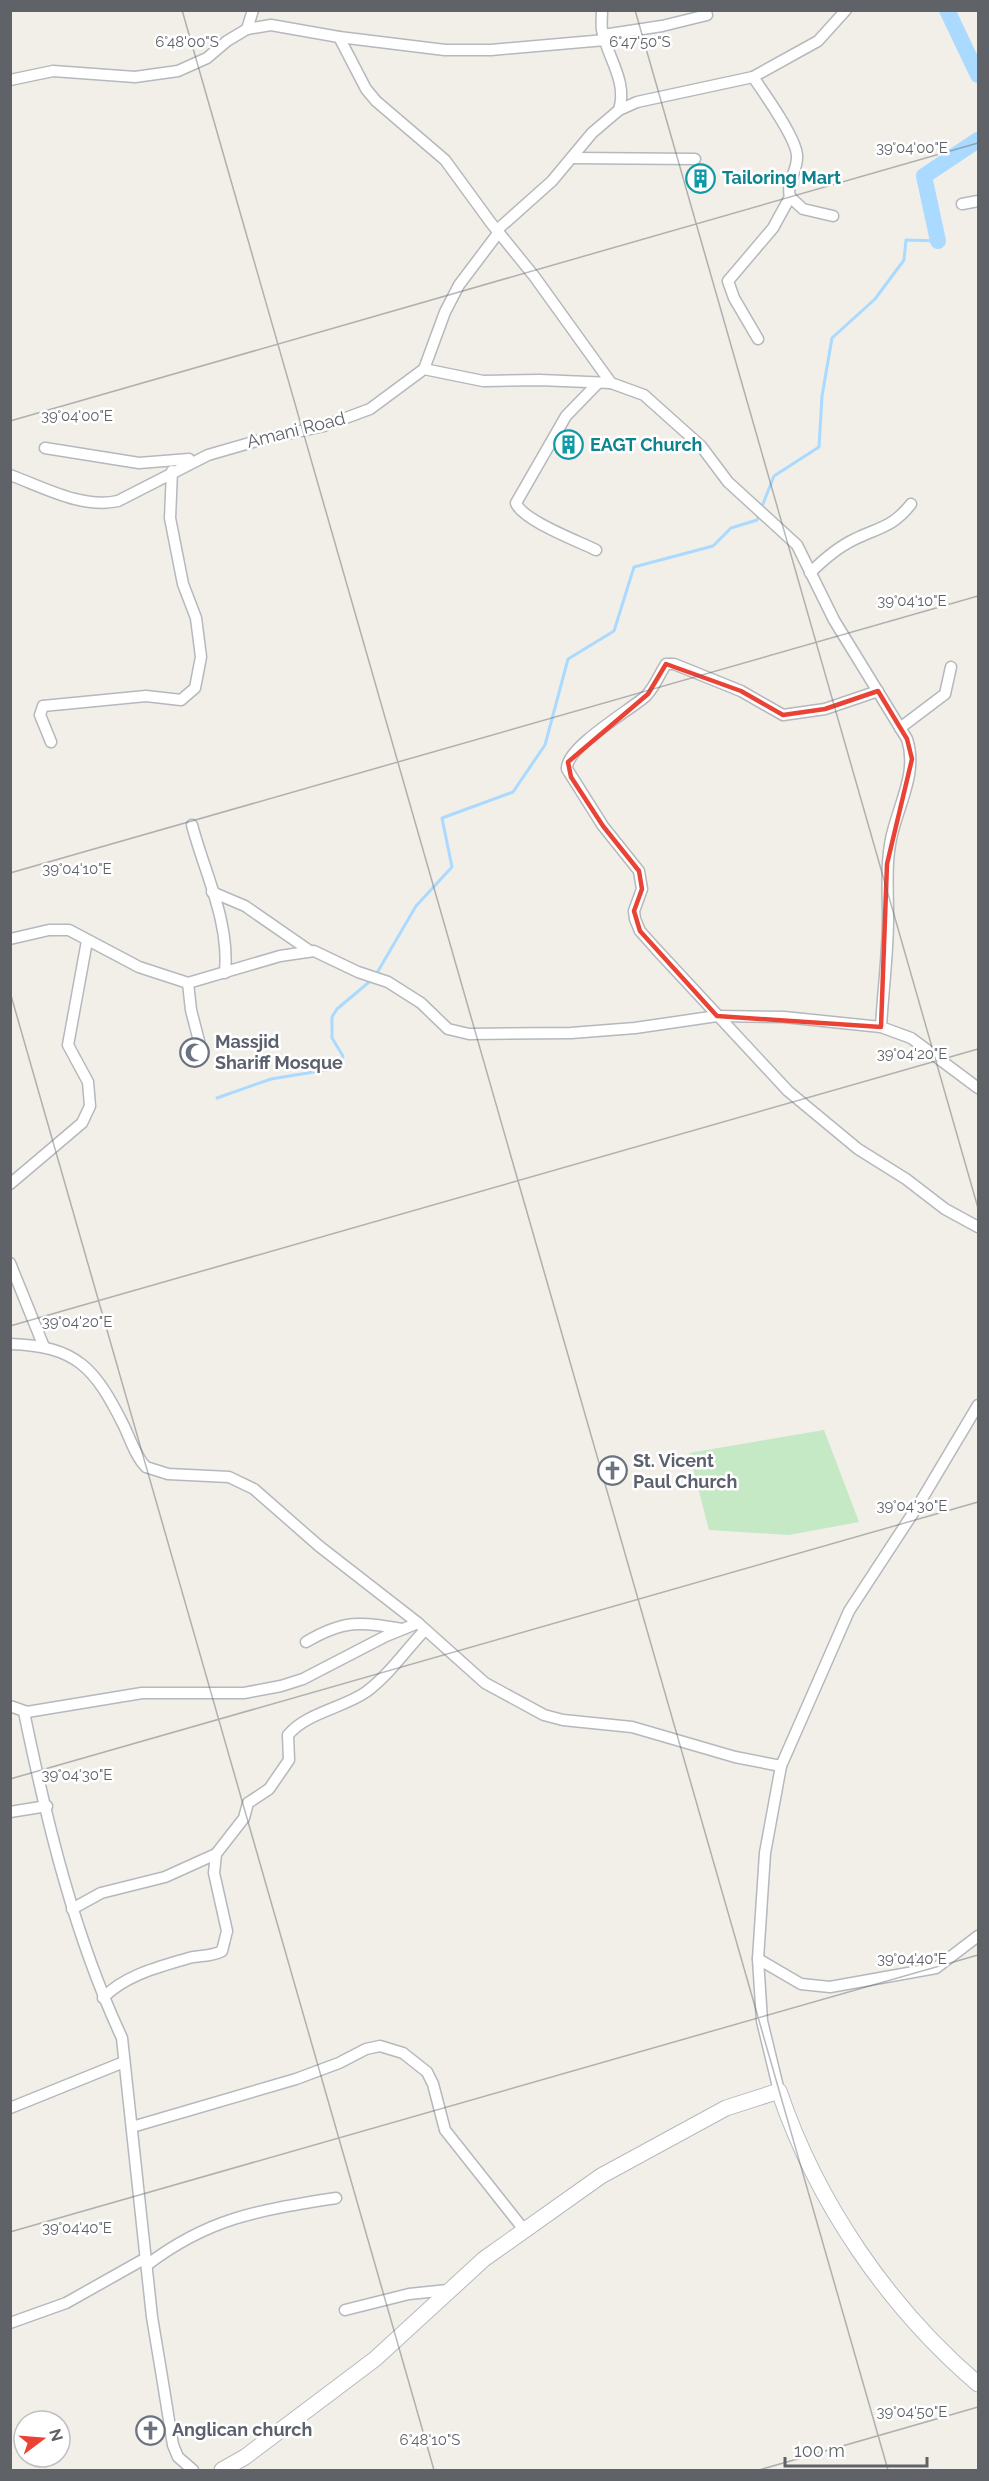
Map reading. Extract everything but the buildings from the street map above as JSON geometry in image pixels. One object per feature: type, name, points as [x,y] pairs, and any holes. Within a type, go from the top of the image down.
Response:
[{"type":"street","points":[[247,29],[253,10]]},
{"type":"street","points":[[602,10],[604,38],[619,82],[619,110]]},
{"type":"street","points":[[846,10],[818,41],[753,77],[637,102],[619,110],[592,133],[552,182],[498,231],[459,285],[445,312],[424,369],[483,381],[540,380],[612,383],[644,394],[701,446],[728,483],[796,545],[907,739],[912,759],[887,864],[888,919],[881,1027]]},
{"type":"street","points":[[10,80],[53,71],[135,77],[178,70],[207,58],[227,41],[247,29],[281,25],[339,37],[445,50],[491,50],[604,38],[707,15]]},
{"type":"street","points":[[339,37],[366,89],[376,101],[445,160],[612,383]]},
{"type":"street","points":[[753,77],[798,157],[789,181],[790,197],[773,228],[728,281],[734,298],[759,339]]},
{"type":"street","points":[[573,158],[695,159]]},
{"type":"street","points":[[790,197],[803,209],[833,216]]},
{"type":"street","points":[[962,204],[978,201]]},
{"type":"street","name":"Amani Road","points":[[10,475],[84,502],[101,504],[128,496],[172,471],[234,446],[308,430],[357,414],[378,404],[424,369]]},
{"type":"street","points":[[596,550],[534,520],[519,510],[516,503],[566,416],[598,383]]},
{"type":"street","points":[[45,448],[151,464],[201,458]]},
{"type":"street","points":[[51,742],[40,715],[40,709],[43,706],[153,696],[181,700],[195,688],[201,657],[196,618],[183,584],[170,518],[172,471]]},
{"type":"street","points":[[810,573],[825,558],[853,539],[899,520],[911,504]]},
{"type":"street","points":[[878,691],[825,709],[783,715],[741,691],[674,664],[666,664],[648,694],[612,720],[567,764],[571,777],[603,826],[639,871],[642,889],[634,911],[640,931],[788,1091],[858,1149],[906,1179],[945,1209],[978,1227]]},
{"type":"street","points":[[900,728],[945,694],[951,667]]},
{"type":"street","points":[[192,825],[223,920],[228,949],[225,973]]},
{"type":"street","points":[[212,891],[245,906],[310,951],[388,982],[421,1004],[448,1029],[469,1034],[582,1032],[635,1028],[717,1016],[784,1017],[881,1027],[911,1038],[978,1088]]},
{"type":"street","points":[[10,939],[64,929],[139,967],[188,983],[280,956],[310,951]]},
{"type":"street","points":[[10,1184],[82,1123],[90,1106],[88,1082],[68,1045],[87,941]]},
{"type":"street","points":[[188,983],[191,1010],[199,1041]]},
{"type":"street","points":[[10,1263],[44,1347]]},
{"type":"street","points":[[10,1344],[44,1347],[68,1354],[85,1367],[111,1405],[146,1467],[168,1474],[229,1477],[245,1484],[421,1627],[485,1683],[544,1715],[564,1720],[632,1727],[735,1757],[781,1766]]},
{"type":"street","points":[[978,1405],[919,1504],[849,1611],[781,1766],[765,1853],[758,1959],[762,2021],[779,2091],[793,2130],[834,2214],[889,2291],[950,2360],[978,2384]]},
{"type":"street","points":[[306,1642],[330,1629],[350,1623],[403,1629],[421,1627]]},
{"type":"street","points":[[72,1909],[101,1893],[165,1877],[216,1854],[244,1818],[248,1803],[268,1789],[290,1760],[287,1738],[290,1733],[365,1692],[386,1674],[421,1627]]},
{"type":"street","points":[[10,1706],[24,1712],[142,1693],[244,1693],[267,1689],[303,1679],[403,1629]]},
{"type":"street","points":[[24,1712],[72,1909],[103,1998],[122,2038],[152,2317],[174,2445],[178,2457],[193,2470]]},
{"type":"street","points":[[10,1812],[46,1806]]},
{"type":"street","points":[[103,1998],[118,1984],[132,1978],[192,1958],[222,1951],[227,1931],[214,1873],[216,1854]]},
{"type":"street","points":[[758,1959],[801,1984],[831,1987],[936,1968],[978,1936]]},
{"type":"street","points":[[132,2127],[296,2079],[366,2049],[381,2046],[403,2053],[427,2072],[433,2084],[445,2130],[525,2231]]},
{"type":"street","points":[[10,2108],[124,2062]]},
{"type":"street","points":[[222,2470],[245,2457],[375,2359],[484,2259],[601,2176],[726,2108],[779,2091]]},
{"type":"street","points":[[10,2323],[66,2302],[183,2240],[231,2218],[336,2198]]},
{"type":"street","points":[[345,2310],[409,2294],[448,2290]]},
{"type":"highlighted area","points":[[666,664],[741,691],[783,715],[825,709],[878,691],[907,739],[912,759],[887,864],[881,1027],[717,1016],[640,931],[634,911],[642,889],[639,871],[603,826],[571,777],[568,762],[648,694]]},
{"type":"green space","points":[[824,1430],[859,1522],[789,1535],[709,1530],[689,1453]]},
{"type":"waterway","points":[[947,10],[978,75]]},
{"type":"waterway","points":[[938,241],[924,176],[978,140]]},
{"type":"waterway","points":[[761,509],[774,476],[819,447],[822,396],[832,338],[875,299],[904,260],[906,240],[938,241]]},
{"type":"waterway","points":[[217,1098],[271,1079],[338,1068],[343,1056],[332,1038],[332,1017],[337,1009],[374,978],[416,906],[452,867],[442,818],[513,792],[545,745],[568,659],[614,631],[634,567],[713,546],[731,528],[757,520],[759,515]]},
{"type":"place","name":"Tailoring Mart","points":[[701,178]]},
{"type":"place","name":"EAGT Church","points":[[569,445]]},
{"type":"place","name":"Massjid Shariff Mosque","points":[[194,1052]]},
{"type":"place","name":"St. Vicent Paul Church","points":[[612,1471]]},
{"type":"place","name":"Anglican church","points":[[151,2430]]}]
